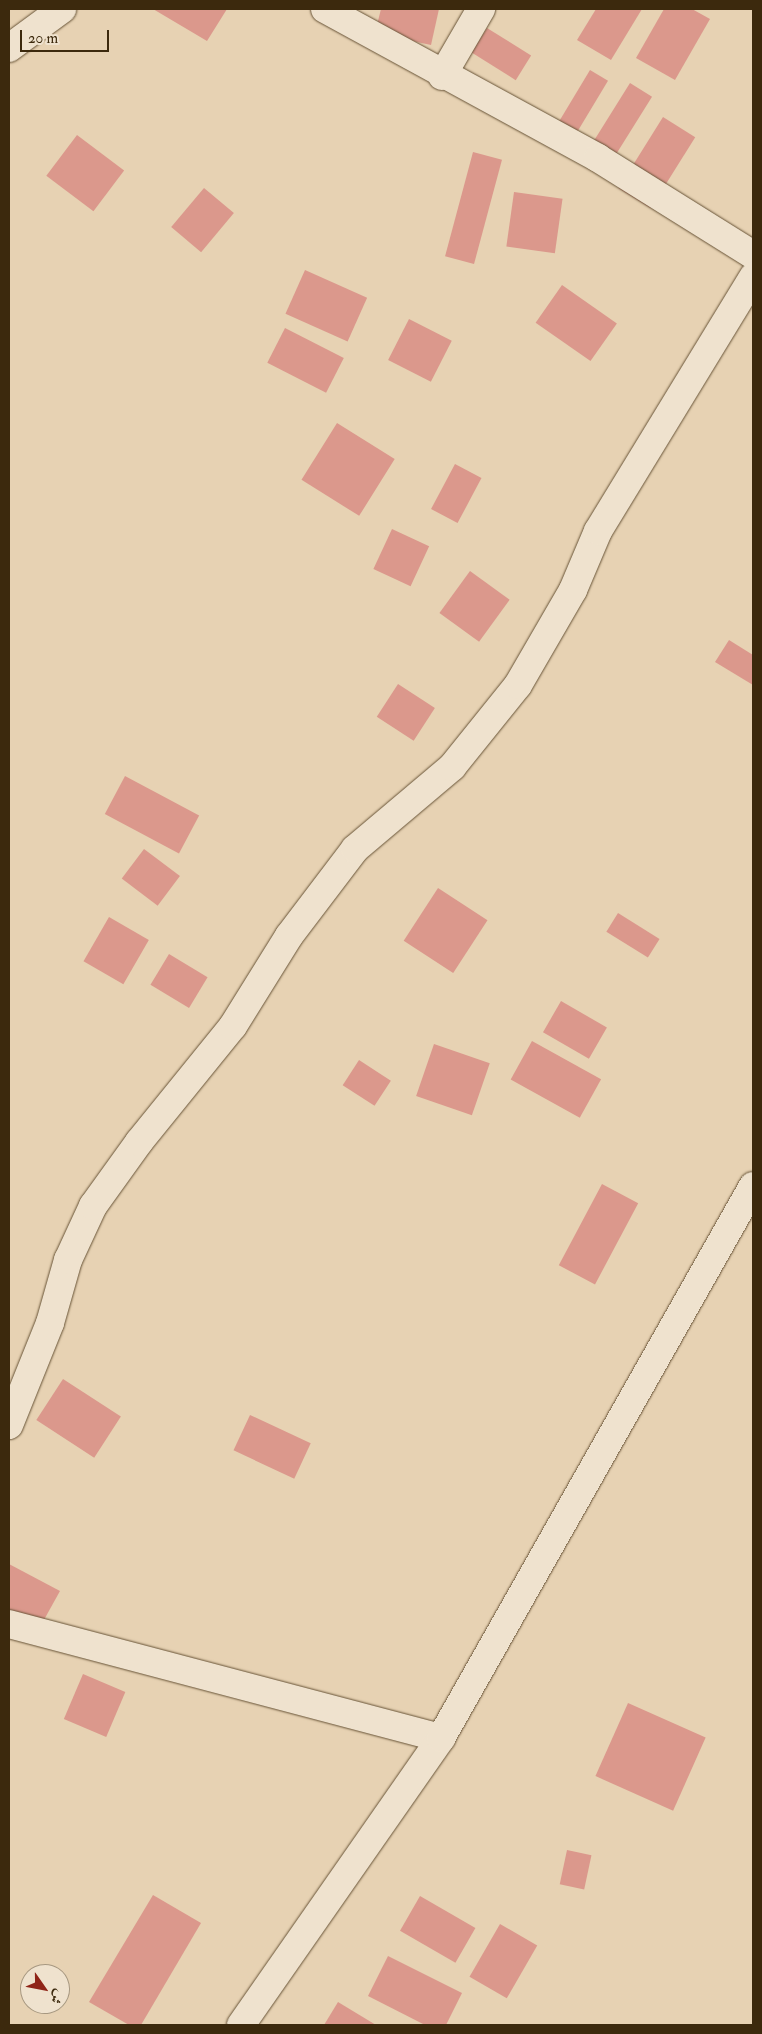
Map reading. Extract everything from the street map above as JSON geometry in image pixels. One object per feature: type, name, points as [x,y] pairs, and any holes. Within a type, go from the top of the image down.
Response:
[{"type":"street","points":[[9,48],[62,9]]},
{"type":"street","points":[[325,9],[442,76],[598,158],[753,254]]},
{"type":"street","points":[[442,76],[481,9]]},
{"type":"street","points":[[9,1426],[50,1323],[68,1260],[93,1206],[138,1142],[234,1026],[289,936],[355,849],[452,767],[518,685],[573,590],[598,531],[753,277]]},
{"type":"street","points":[[241,2025],[442,1738],[753,1186]]},
{"type":"street","points":[[9,1624],[442,1738]]},
{"type":"building","points":[[153,9],[227,9],[207,41]]},
{"type":"building","points":[[381,9],[439,9],[431,45],[375,33]]},
{"type":"building","points":[[596,9],[642,9],[611,60],[577,40]]},
{"type":"building","points":[[664,9],[692,9],[710,19],[675,80],[636,58]]},
{"type":"building","points":[[487,28],[531,56],[516,80],[472,53]]},
{"type":"building","points":[[590,70],[608,81],[573,139],[555,128]]},
{"type":"building","points":[[630,83],[652,97],[615,155],[593,142]]},
{"type":"building","points":[[663,117],[695,137],[651,208],[618,188]]},
{"type":"building","points":[[77,135],[124,171],[93,211],[46,176]]},
{"type":"building","points":[[473,152],[502,160],[474,264],[445,256]]},
{"type":"building","points":[[204,188],[234,213],[201,252],[171,227]]},
{"type":"building","points":[[514,192],[563,199],[555,253],[506,246]]},
{"type":"building","points":[[305,270],[367,298],[348,342],[285,314]]},
{"type":"building","points":[[562,285],[617,323],[590,361],[536,323]]},
{"type":"building","points":[[409,319],[452,341],[431,382],[388,360]]},
{"type":"building","points":[[285,328],[344,358],[326,393],[267,363]]},
{"type":"building","points":[[337,423],[395,459],[359,516],[301,480]]},
{"type":"building","points":[[455,464],[481,478],[458,523],[431,509]]},
{"type":"building","points":[[392,529],[429,546],[411,586],[373,569]]},
{"type":"building","points":[[470,571],[510,600],[479,642],[439,613]]},
{"type":"building","points":[[729,640],[753,655],[753,685],[715,662]]},
{"type":"building","points":[[398,684],[435,708],[414,741],[377,717]]},
{"type":"building","points":[[125,776],[199,815],[179,853],[105,814]]},
{"type":"building","points":[[144,849],[180,876],[158,906],[122,879]]},
{"type":"building","points":[[438,888],[487,920],[453,973],[404,941]]},
{"type":"building","points":[[618,913],[660,939],[648,958],[606,932]]},
{"type":"building","points":[[109,917],[149,940],[123,984],[84,961]]},
{"type":"building","points":[[169,954],[208,977],[189,1008],[150,985]]},
{"type":"building","points":[[561,1001],[607,1028],[589,1059],[543,1032]]},
{"type":"building","points":[[532,1041],[601,1079],[580,1118],[511,1079]]},
{"type":"building","points":[[434,1044],[490,1063],[472,1115],[416,1096]]},
{"type":"building","points":[[359,1060],[391,1081],[375,1106],[343,1085]]},
{"type":"building","points":[[602,1184],[638,1203],[595,1284],[559,1265]]},
{"type":"building","points":[[63,1379],[121,1417],[94,1458],[36,1420]]},
{"type":"building","points":[[250,1415],[311,1443],[294,1479],[234,1450]]},
{"type":"building","points":[[9,1564],[60,1591],[35,1636],[9,1621]]},
{"type":"building","points":[[83,1674],[125,1692],[106,1737],[64,1719]]},
{"type":"building","points":[[628,1703],[706,1738],[673,1811],[595,1776]]},
{"type":"building","points":[[567,1850],[591,1855],[584,1889],[560,1884]]},
{"type":"building","points":[[153,1895],[201,1923],[141,2025],[129,2025],[89,2002]]},
{"type":"building","points":[[420,1896],[475,1928],[455,1963],[400,1931]]},
{"type":"building","points":[[500,1924],[537,1946],[507,1998],[470,1977]]},
{"type":"building","points":[[388,1956],[462,1993],[446,2025],[425,2025],[368,1996]]},
{"type":"building","points":[[338,2002],[376,2025],[324,2025]]}]
